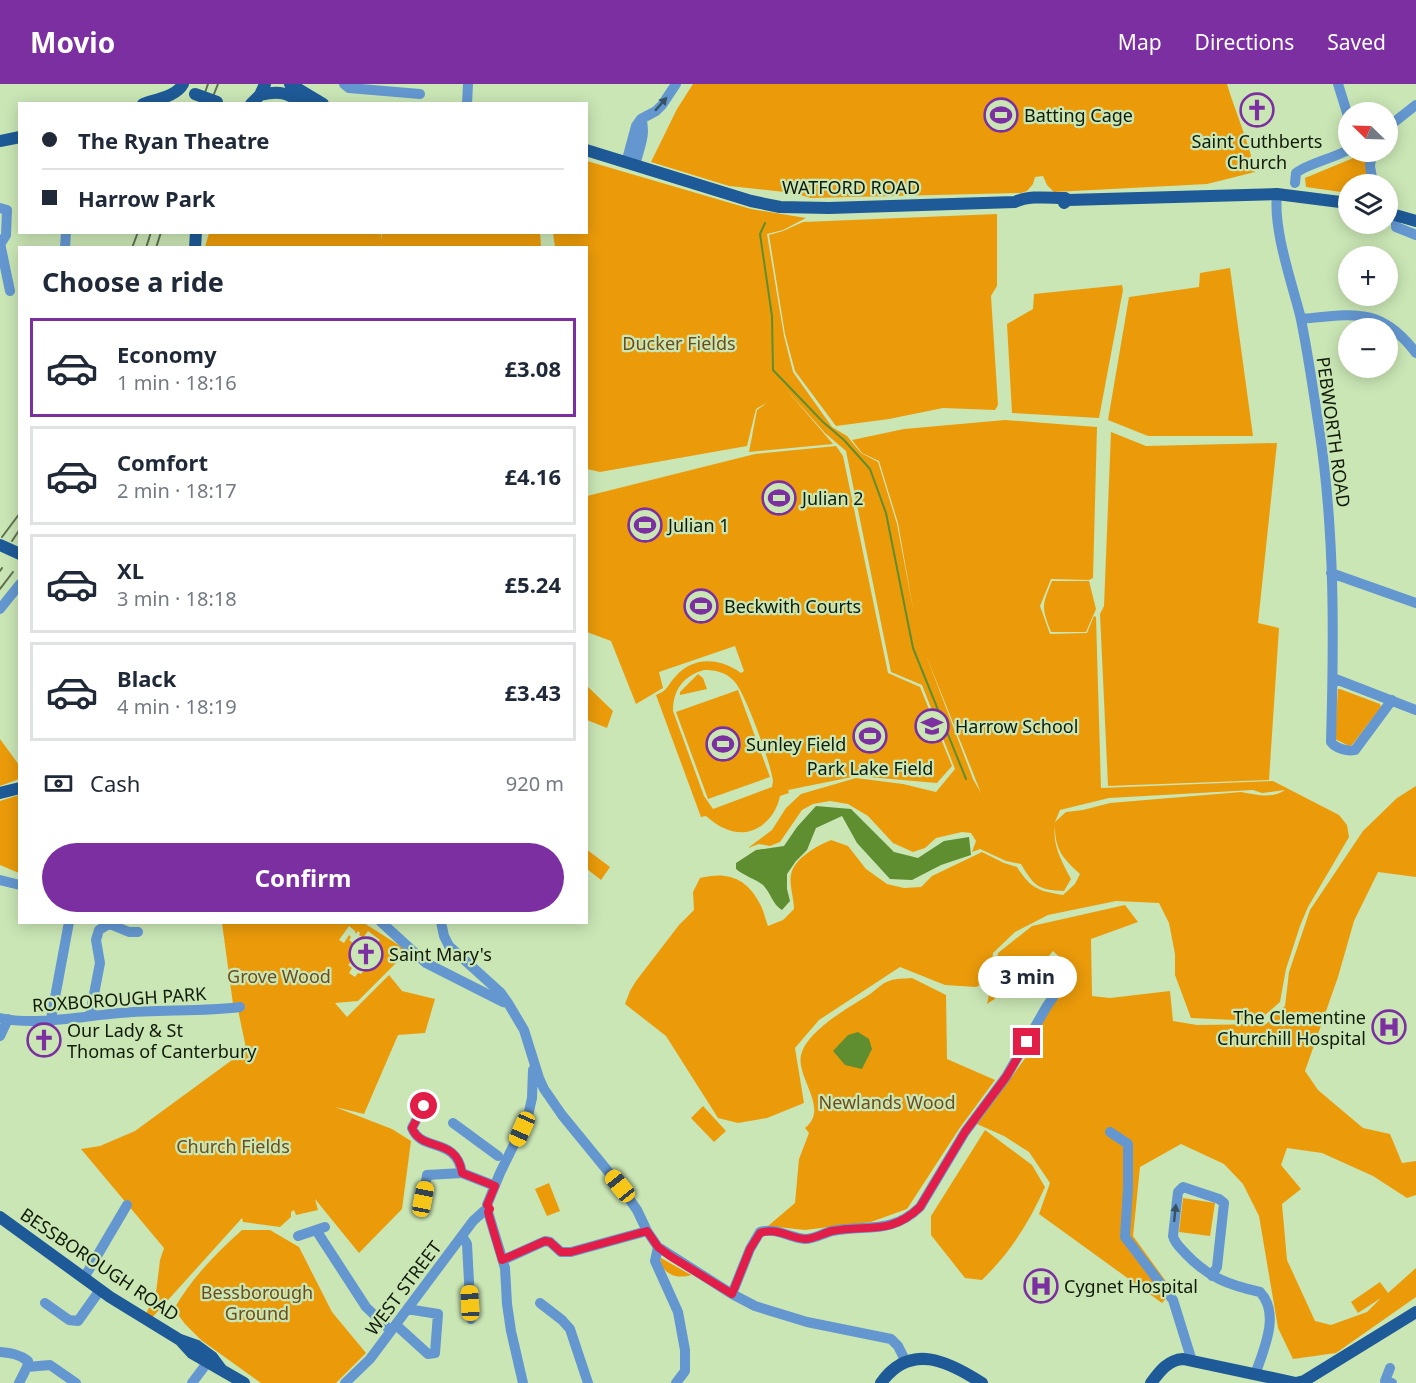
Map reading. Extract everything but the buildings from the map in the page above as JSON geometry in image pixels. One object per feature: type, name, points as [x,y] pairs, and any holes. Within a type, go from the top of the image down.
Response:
[{"type":"main road","points":[[170,95],[183,84]]},
{"type":"main road","points":[[290,84],[320,102]]},
{"type":"main road","points":[[149,102],[192,89],[217,102]]},
{"type":"main road","points":[[259,94],[287,93],[301,102]]},
{"type":"main road","points":[[1,139],[18,137]]},
{"type":"main road","name":"WATFORD ROAD","points":[[588,151],[751,201],[780,207],[829,208],[1015,202],[1021,199],[1065,198],[1068,200],[1277,194],[1338,202]]},
{"type":"main road","points":[[1398,216],[1416,221]]},
{"type":"main road","points":[[0,545],[18,553]]},
{"type":"main road","points":[[0,793],[18,788]]},
{"type":"main road","name":"BESSBOROUGH ROAD","points":[[0,1217],[100,1290],[180,1340],[197,1346],[212,1357],[222,1370]]},
{"type":"main road","points":[[1151,1383],[1167,1364],[1175,1360],[1192,1361],[1296,1383],[1316,1379],[1416,1312]]},
{"type":"main road","name":"BESSBOROUGH ROAD","points":[[180,1340],[192,1353],[244,1383]]},
{"type":"main road","points":[[881,1383],[890,1371],[914,1359],[933,1359],[953,1366],[982,1383]]},
{"type":"street","points":[[344,84],[349,88],[420,94]]},
{"type":"street","points":[[467,102],[468,84]]},
{"type":"street","points":[[630,164],[636,126],[641,119],[656,111],[676,84]]},
{"type":"street","points":[[1338,84],[1344,102]]},
{"type":"street","points":[[1398,119],[1416,105]]},
{"type":"street","points":[[1295,183],[1296,173],[1301,169],[1338,156]]},
{"type":"street","name":"PEBWORTH ROAD","points":[[1277,194],[1278,222],[1301,319],[1320,430],[1327,498],[1331,573],[1333,678],[1331,742],[1333,745],[1351,751],[1355,750],[1392,700]]},
{"type":"street","points":[[4,209],[6,235],[0,243],[10,291]]},
{"type":"street","points":[[1398,228],[1416,235]]},
{"type":"street","points":[[1301,319],[1348,314],[1375,318],[1401,335],[1416,353]]},
{"type":"street","points":[[1331,573],[1416,603]]},
{"type":"street","points":[[0,609],[18,586]]},
{"type":"street","points":[[1333,678],[1416,710]]},
{"type":"street","points":[[0,880],[18,884]]},
{"type":"street","points":[[51,1019],[69,924]]},
{"type":"street","points":[[383,924],[426,963],[493,998],[508,1003]]},
{"type":"street","points":[[441,924],[449,946],[501,993],[508,1003],[524,1030],[541,1083],[558,1110],[620,1186],[658,1247],[732,1294],[777,1314],[891,1339],[898,1346],[906,1362]]},
{"type":"street","points":[[90,1015],[100,963],[96,940],[99,930],[112,925],[129,932],[138,932]]},
{"type":"street","points":[[732,1294],[750,1249],[760,1233],[773,1230],[804,1239],[814,1238],[834,1230],[866,1229],[896,1224],[911,1216],[920,1207],[971,1123],[1006,1077],[1058,990]]},
{"type":"street","name":"ROXBOROUGH PARK","points":[[4,1019],[24,1022],[90,1015],[240,1007]]},
{"type":"street","points":[[0,1036],[4,1019]]},
{"type":"street","name":"WEST STREET","points":[[345,1383],[370,1359],[462,1236],[486,1209],[502,1159],[531,1107],[535,1064]]},
{"type":"street","points":[[424,1106],[413,1130],[423,1140],[443,1146],[452,1152],[459,1162],[462,1173]]},
{"type":"street","points":[[453,1124],[502,1159]]},
{"type":"street","points":[[1110,1132],[1128,1144],[1125,1237],[1173,1300],[1192,1361]]},
{"type":"street","points":[[423,1199],[427,1175],[462,1173],[495,1186]]},
{"type":"street","points":[[1212,1276],[1217,1267],[1224,1203],[1219,1199],[1183,1187],[1178,1192],[1173,1236],[1175,1242],[1197,1265],[1212,1276],[1237,1287],[1260,1292],[1269,1304],[1270,1327],[1255,1375]]},
{"type":"street","points":[[84,1278],[127,1205]]},
{"type":"street","points":[[486,1209],[506,1275],[511,1330],[523,1383]]},
{"type":"street","points":[[298,1236],[320,1229],[366,1307],[426,1352],[435,1353],[438,1314],[407,1309]]},
{"type":"street","points":[[502,1260],[545,1241],[550,1242],[561,1252],[571,1252],[647,1231]]},
{"type":"street","points":[[462,1236],[468,1244],[471,1319]]},
{"type":"street","points":[[658,1247],[655,1261],[678,1312],[685,1350],[685,1371],[679,1382]]},
{"type":"street","points":[[45,1303],[69,1320],[78,1321],[100,1290]]},
{"type":"street","points":[[540,1303],[570,1329],[588,1383]]},
{"type":"street","points":[[0,1352],[21,1356],[28,1361],[19,1383]]},
{"type":"street","points":[[192,1383],[207,1363]]},
{"type":"street","points":[[27,1367],[50,1365],[75,1383]]},
{"type":"street","points":[[1390,1368],[1386,1381],[1392,1383]]},
{"type":"green space","points":[[693,84],[1227,84],[1255,172],[1207,184],[1054,192],[1047,185],[1043,176],[1035,177],[1027,191],[1021,193],[811,198],[793,193],[729,186],[651,162],[677,109]]},
{"type":"green space","name":"Ducker Fields","points":[[588,161],[751,209],[806,218],[783,230],[767,234],[784,336],[793,372],[832,427],[847,436],[861,453],[878,462],[897,524],[914,614],[898,523],[879,461],[862,453],[852,440],[904,429],[1005,420],[1097,427],[1093,578],[1089,580],[1051,579],[1040,606],[1050,634],[1087,633],[1094,616],[1096,617],[1101,788],[1273,781],[1339,815],[1347,825],[1349,837],[1308,907],[1300,926],[1286,969],[1280,1002],[1258,1021],[1191,1018],[1175,975],[1175,954],[1169,923],[1159,903],[1116,901],[1048,915],[1015,932],[993,953],[990,980],[976,987],[945,985],[900,967],[819,1020],[795,1048],[804,1103],[767,1118],[738,1123],[718,1118],[666,1036],[625,1004],[636,981],[679,925],[694,910],[693,892],[700,878],[719,875],[742,883],[755,895],[768,926],[783,920],[794,909],[791,875],[797,863],[813,849],[831,840],[848,846],[866,869],[887,884],[904,888],[921,887],[932,876],[982,852],[1017,867],[1031,884],[1048,892],[1063,895],[1075,884],[1080,874],[1062,854],[1055,835],[1055,827],[1054,834],[1055,841],[1071,879],[1064,891],[1042,888],[1033,882],[1021,864],[1006,861],[980,849],[972,852],[976,841],[971,833],[962,832],[936,838],[925,848],[913,852],[893,843],[868,816],[848,804],[830,801],[813,804],[802,810],[780,842],[770,846],[759,844],[748,848],[772,830],[786,808],[801,794],[856,778],[903,784],[936,792],[955,769],[922,685],[891,672],[846,451],[825,433],[785,388],[833,444],[749,452],[757,410],[768,402],[756,409],[747,446],[600,472],[588,469],[588,246],[555,246],[553,234],[588,234]],"holes":[[[926,655],[981,793],[973,779]],[[1253,790],[1262,793],[1285,790],[1269,795],[1241,792],[1110,803],[1066,812],[1055,822],[1060,810],[1109,798]]]},
{"type":"green space","points":[[1344,162],[1367,162],[1368,174],[1338,174],[1338,192],[1306,187],[1305,178]]},
{"type":"green space","points":[[997,214],[997,286],[991,296],[998,405],[995,410],[943,408],[889,419],[836,426],[795,371],[785,334],[769,235],[803,222]]},
{"type":"green space","points":[[209,234],[381,234],[382,241],[382,234],[540,234],[541,246],[205,246]]},
{"type":"green space","points":[[1230,268],[1253,436],[1148,436],[1108,420],[1129,297],[1199,287],[1200,273]]},
{"type":"green space","points":[[1122,285],[1123,290],[1099,418],[1012,413],[1007,324],[1033,309],[1034,294]]},
{"type":"green space","points":[[1111,432],[1146,446],[1277,443],[1258,623],[1279,628],[1269,780],[1108,786],[1100,614],[1104,606]]},
{"type":"green space","points":[[836,446],[843,456],[888,673],[920,687],[952,766],[937,783],[857,776],[788,790],[789,793],[780,796],[768,820],[761,826],[745,832],[726,829],[706,816],[701,817],[656,695],[666,689],[683,670],[699,662],[716,662],[741,673],[744,671],[735,646],[659,672],[663,688],[636,704],[611,641],[588,632],[588,496],[755,454]],"holes":[[[704,670],[727,675],[739,688],[757,729],[773,781],[772,787],[713,809],[704,796],[673,711],[673,703],[677,690],[690,676]]]},
{"type":"green space","points":[[1052,581],[1089,581],[1096,609],[1086,632],[1051,632],[1044,606]]},
{"type":"green space","points":[[698,674],[703,678],[707,689],[680,695],[680,692]]},
{"type":"green space","points":[[588,687],[613,711],[607,728],[588,720]]},
{"type":"green space","points":[[1338,689],[1380,704],[1381,707],[1349,746],[1335,739]]},
{"type":"green space","name":"Sunley Field","points":[[738,690],[770,777],[708,799],[676,712]]},
{"type":"green space","points":[[0,739],[18,764],[18,779],[0,786]]},
{"type":"green space","points":[[1416,786],[1416,877],[1378,872],[1354,921],[1338,977],[1305,1071],[1318,1090],[1363,1128],[1390,1134],[1402,1163],[1416,1161],[1416,1195],[1407,1198],[1373,1176],[1322,1153],[1287,1148],[1281,1165],[1301,1189],[1282,1204],[1287,1260],[1315,1321],[1331,1325],[1367,1312],[1381,1298],[1358,1313],[1351,1302],[1380,1282],[1388,1293],[1416,1268],[1416,1297],[1336,1353],[1293,1359],[1278,1328],[1259,1216],[1243,1184],[1224,1164],[1181,1144],[1140,1167],[1133,1236],[1173,1291],[1162,1303],[1039,1214],[1050,1183],[1029,1152],[1004,1136],[977,1124],[1032,1049],[1038,1030],[1071,968],[1053,951],[1025,985],[1005,992],[987,1004],[998,953],[1032,926],[1125,905],[1138,922],[1091,939],[1092,996],[1110,998],[1170,991],[1173,1021],[1197,1025],[1266,1024],[1285,1006],[1289,972],[1310,910],[1363,831],[1397,798]]},
{"type":"green space","points":[[18,795],[18,873],[0,865],[0,801]]},
{"type":"green space","points":[[588,850],[610,867],[601,880],[588,870]]},
{"type":"green space","points":[[222,924],[366,924],[408,951],[358,1001],[335,1003],[347,1017],[389,975],[402,991],[435,999],[425,1033],[398,1035],[364,1114],[335,1107],[392,1129],[411,1141],[402,1209],[359,1253],[315,1199],[318,1210],[296,1215],[294,1210],[291,1212],[291,1217],[280,1227],[243,1222],[242,1218],[150,1320],[145,1316],[156,1293],[160,1260],[164,1248],[81,1149],[100,1146],[135,1131],[243,1052],[246,1048],[237,1005],[233,1004]],"holes":[[[349,926],[356,934],[358,931],[363,938],[368,931],[380,940],[372,952],[378,956],[375,961],[372,959],[367,965],[370,967],[368,970],[365,969],[355,977],[349,973],[352,968],[348,965],[352,961],[349,959],[351,956],[354,957],[359,950],[356,948],[360,943],[355,940],[353,943],[349,940],[351,937],[349,935],[344,943],[339,940]]]},
{"type":"green space","name":"Newlands Wood","points":[[912,978],[946,995],[947,1059],[995,1080],[959,1129],[907,1209],[871,1222],[805,1230],[768,1226],[795,1203],[799,1159],[809,1133],[805,1128],[812,1120],[814,1112],[801,1064],[801,1055],[805,1046],[830,1020],[884,983],[894,979]]},
{"type":"green space","points":[[703,1106],[726,1131],[714,1142],[691,1118]]},
{"type":"green space","points":[[985,1130],[1032,1165],[1045,1187],[1018,1236],[1002,1259],[982,1280],[965,1278],[931,1235],[931,1216]]},
{"type":"green space","points":[[549,1183],[560,1211],[547,1216],[535,1189]]},
{"type":"green space","points":[[1183,1198],[1215,1203],[1210,1236],[1179,1232]]},
{"type":"green space","name":"Bessborough Ground","points":[[242,1230],[270,1230],[299,1247],[332,1312],[366,1353],[336,1383],[261,1383],[201,1340],[174,1309],[188,1287],[205,1267]]},
{"type":"green space","points":[[660,1258],[691,1275],[680,1277],[670,1274],[663,1268]]},
{"type":"shaded area","points":[[816,806],[851,809],[894,852],[918,858],[944,841],[969,837],[971,855],[941,865],[912,880],[890,879],[857,843],[842,816],[816,828],[807,850],[787,874],[790,901],[782,910],[763,885],[736,869],[736,863],[756,850],[784,846]]},
{"type":"shaded area","points":[[858,1032],[869,1039],[872,1049],[862,1069],[845,1065],[833,1051],[848,1035]]},
{"type":"waterway","points":[[765,223],[760,234],[772,316],[773,370],[870,469],[886,513],[913,648],[966,779]]},
{"type":"railway","points":[[202,102],[208,84]]},
{"type":"railway","points":[[211,102],[218,84]]},
{"type":"railway","points":[[133,246],[137,234]]},
{"type":"railway","points":[[147,246],[150,234]]},
{"type":"railway","points":[[157,246],[160,234]]},
{"type":"railway","points":[[2,537],[18,516]]},
{"type":"railway","points":[[12,541],[18,532]]},
{"type":"railway","points":[[0,589],[13,572]]},
{"type":"place","name":"Saint Cuthberts Church","points":[[1257,110]]},
{"type":"place","name":"Batting Cage","points":[[1001,115]]},
{"type":"place","name":"Julian 2","points":[[779,498]]},
{"type":"place","name":"Julian 1","points":[[645,525]]},
{"type":"place","name":"Beckwith Courts","points":[[701,606]]},
{"type":"place","name":"Harrow School","points":[[932,726]]},
{"type":"place","name":"Park Lake Field","points":[[870,736]]},
{"type":"place","name":"Sunley Field","points":[[723,744]]},
{"type":"place","name":"Saint Mary's","points":[[366,954]]},
{"type":"place","name":"The Clementine Churchill Hospital","points":[[1389,1027]]},
{"type":"place","name":"Our Lady & St Thomas of Canterbury","points":[[44,1040]]},
{"type":"place","name":"Cygnet Hospital","points":[[1041,1286]]},
{"type":"route","points":[[424,1106],[412,1128],[416,1135],[427,1142],[449,1149],[456,1156],[462,1173],[465,1175],[495,1186],[487,1205],[490,1209],[488,1212],[502,1260],[545,1241],[550,1242],[564,1253],[647,1231],[658,1247],[670,1256],[732,1294],[750,1249],[760,1233],[773,1230],[804,1239],[814,1238],[834,1230],[866,1229],[896,1224],[911,1216],[920,1207],[965,1132],[1006,1077],[1027,1042]]},
{"type":"park label","name":"Grove Wood","points":[[279,976]]},
{"type":"park label","name":"Church Fields","points":[[233,1146]]}]
